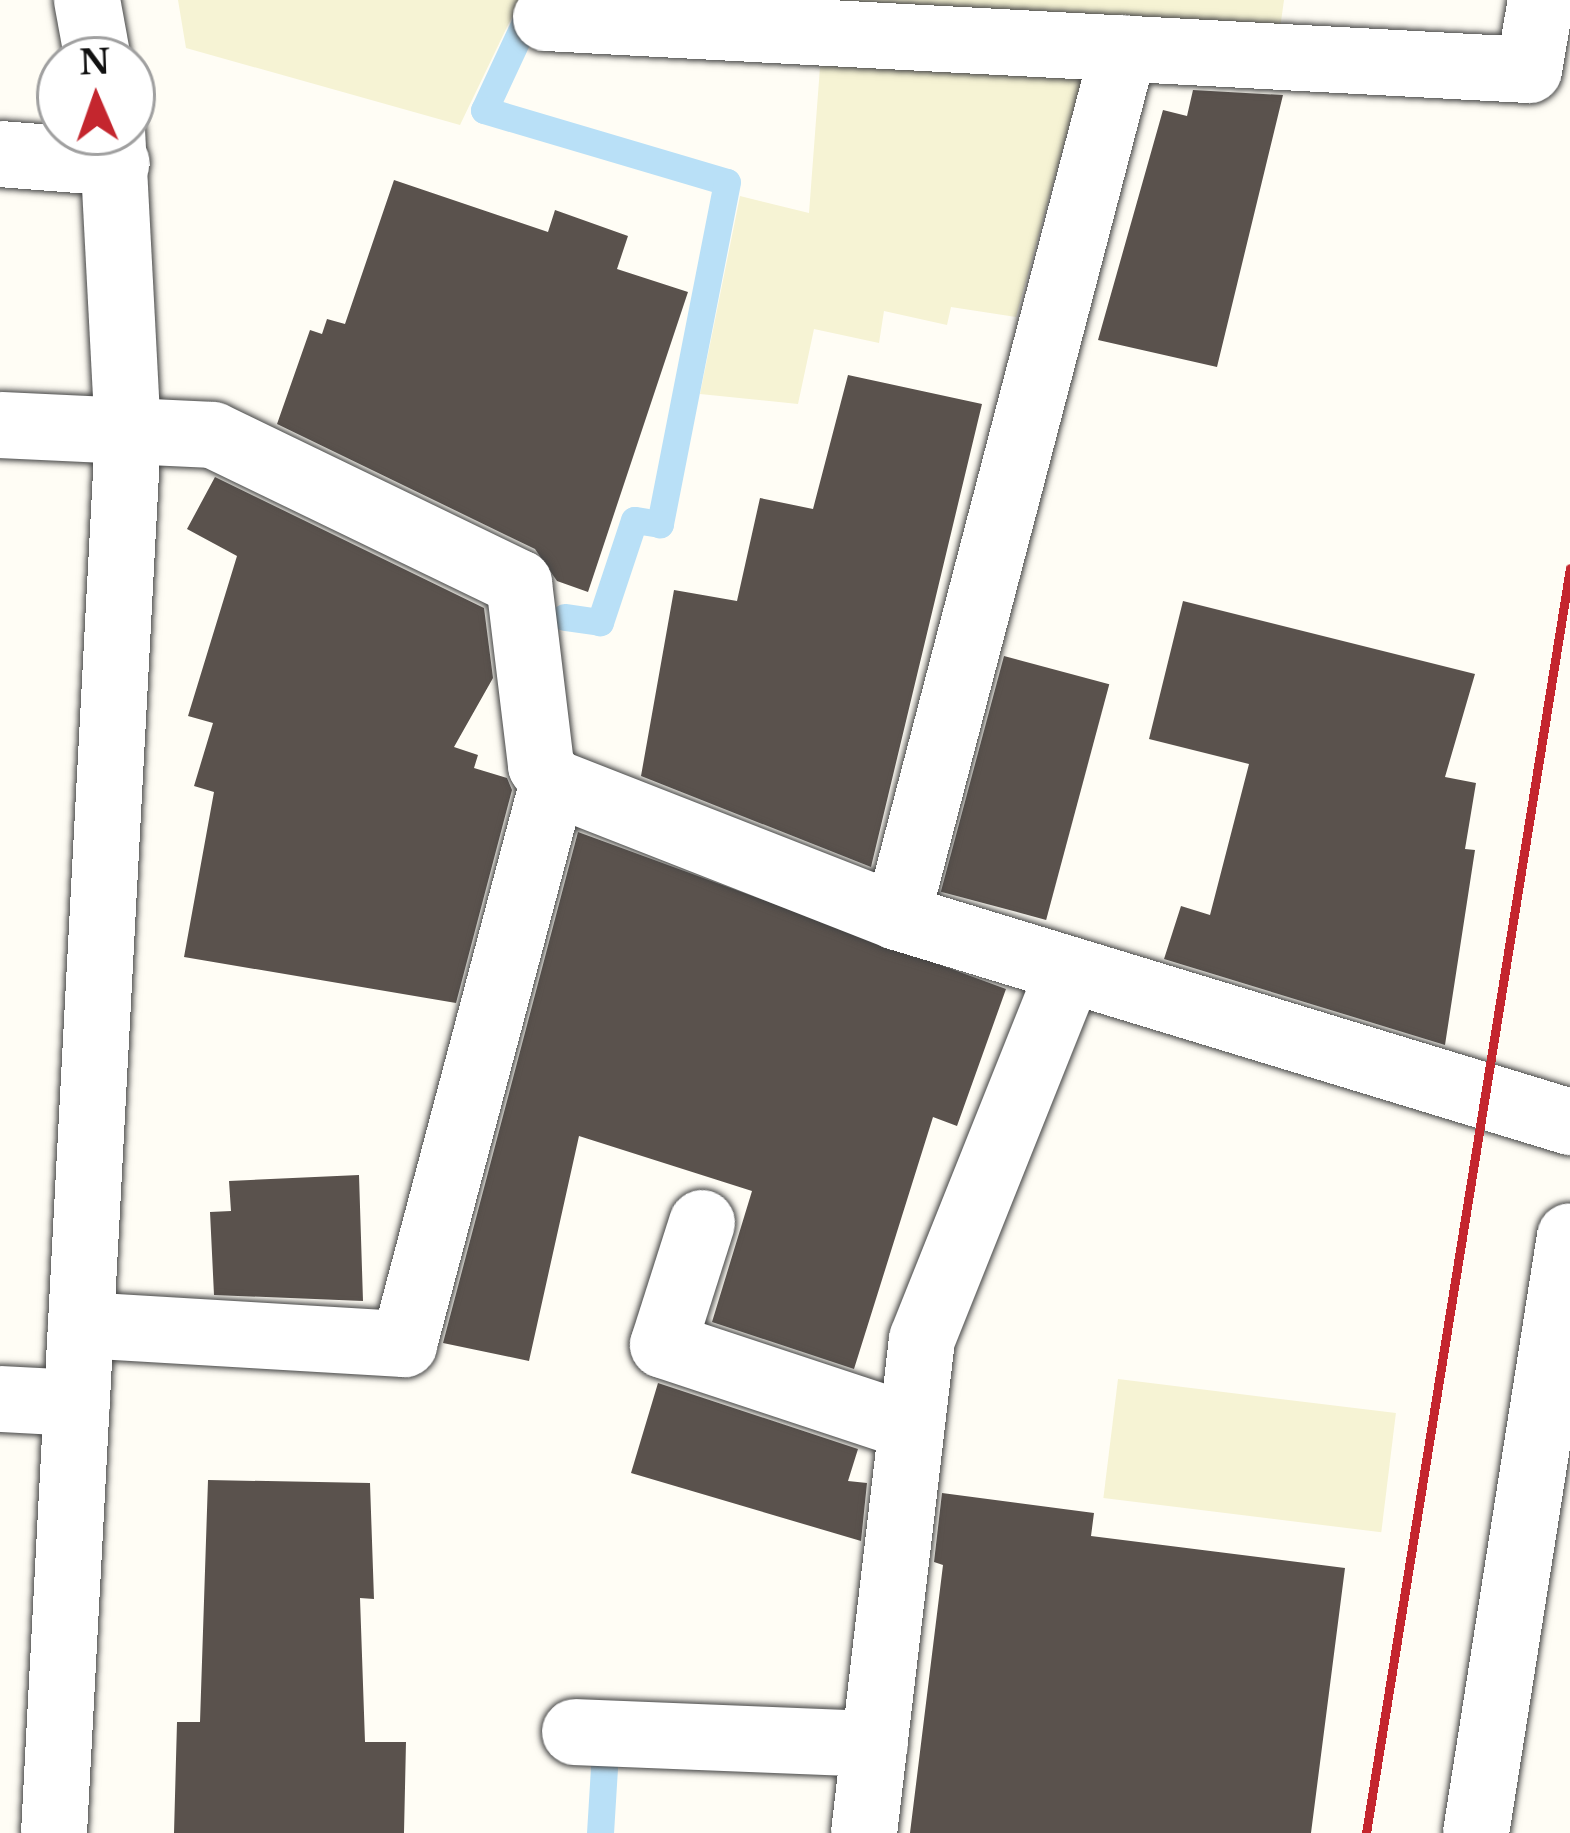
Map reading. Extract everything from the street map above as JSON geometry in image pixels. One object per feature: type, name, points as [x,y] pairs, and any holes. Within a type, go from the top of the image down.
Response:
[{"type":"street","points":[[87,0],[94,36]]},
{"type":"street","points":[[546,18],[1529,70],[1541,0]]},
{"type":"street","points":[[897,917],[1124,48]]},
{"type":"street","points":[[0,154],[36,152]]},
{"type":"street","points":[[54,1833],[128,435],[114,156]]},
{"type":"street","points":[[0,425],[128,435],[213,435],[519,583],[541,766],[553,782],[897,917],[1570,1122]]},
{"type":"street","points":[[81,1325],[404,1344],[553,782]]},
{"type":"street","points":[[864,1833],[922,1340],[1069,972]]},
{"type":"street","points":[[702,1223],[663,1346],[911,1426]]},
{"type":"street","points":[[1476,1833],[1570,1235]]},
{"type":"street","points":[[0,1399],[77,1403]]},
{"type":"street","points":[[575,1732],[875,1744]]},
{"type":"shaded area","points":[[178,0],[520,0],[460,125],[186,48]]},
{"type":"shaded area","points":[[585,0],[1284,0],[1280,29]]},
{"type":"shaded area","points":[[821,54],[1083,75],[1016,317],[951,307],[947,325],[884,311],[879,343],[814,329],[798,404],[700,394],[740,196],[809,213]]},
{"type":"shaded area","points":[[1118,1379],[1396,1413],[1381,1532],[1103,1498]]},
{"type":"building","points":[[1193,90],[1283,95],[1217,367],[1098,340],[1163,110],[1187,116]]},
{"type":"building","points":[[394,180],[548,232],[555,210],[628,236],[617,269],[688,292],[588,592],[557,581],[535,549],[277,424],[310,330],[322,334],[327,319],[345,324]]},
{"type":"building","points":[[848,375],[982,404],[871,867],[641,776],[674,590],[737,601],[760,498],[813,509]]},
{"type":"building","points":[[215,477],[484,608],[493,678],[454,747],[478,755],[474,768],[507,778],[512,790],[456,1003],[184,957],[214,792],[194,786],[213,723],[188,716],[237,556],[187,529]]},
{"type":"building","points":[[1183,601],[1475,674],[1445,777],[1476,783],[1465,849],[1475,850],[1445,1045],[1164,959],[1181,906],[1210,915],[1249,764],[1149,739]]},
{"type":"building","points":[[1004,656],[1109,684],[1046,920],[941,892]]},
{"type":"building","points":[[578,832],[1006,989],[957,1126],[933,1117],[854,1369],[712,1322],[752,1191],[579,1136],[529,1361],[443,1343]]},
{"type":"building","points":[[359,1175],[363,1301],[214,1295],[210,1212],[231,1211],[229,1181]]},
{"type":"building","points":[[658,1383],[858,1449],[848,1481],[867,1483],[861,1541],[631,1473]]},
{"type":"building","points":[[208,1480],[370,1483],[374,1599],[360,1598],[365,1742],[406,1742],[404,1833],[174,1833],[177,1722],[200,1722]]},
{"type":"building","points":[[942,1493],[1094,1513],[1091,1536],[1345,1568],[1311,1833],[910,1833],[943,1565],[934,1562]]},
{"type":"waterway","points":[[534,3],[484,110],[727,182],[660,524],[634,520],[600,622],[564,617]]},
{"type":"waterway","points":[[600,1833],[604,1767]]},
{"type":"railway","points":[[1366,1833],[1570,568]]}]
